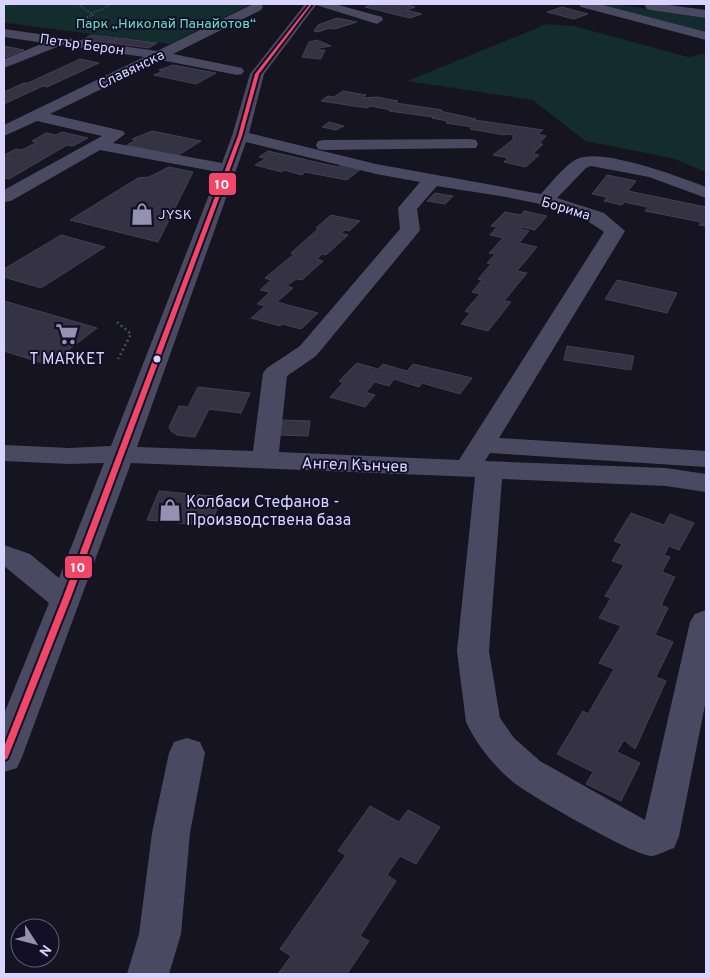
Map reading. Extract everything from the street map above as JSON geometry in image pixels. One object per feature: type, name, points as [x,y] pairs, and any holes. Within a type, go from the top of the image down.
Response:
[{"type":"street","points":[[4,757],[66,600],[119,454],[228,169],[240,136],[257,74],[311,4]]},
{"type":"street","points":[[322,4],[377,20]]},
{"type":"street","points":[[585,4],[706,36]]},
{"type":"street","points":[[642,5],[666,6],[706,14]]},
{"type":"street","name":"Славянска","points":[[4,131],[257,6]]},
{"type":"street","name":"Петър Берон","points":[[4,33],[160,54],[236,71]]},
{"type":"street","points":[[4,64],[59,41]]},
{"type":"street","points":[[4,197],[117,134],[35,116]]},
{"type":"street","name":"Борима","points":[[240,136],[432,180],[545,200],[597,217],[615,230],[479,461]]},
{"type":"street","points":[[284,146],[470,144]]},
{"type":"street","points":[[98,145],[228,169]]},
{"type":"street","points":[[545,200],[580,164],[589,160],[654,173],[706,193]]},
{"type":"street","points":[[265,461],[276,373],[308,351],[410,230],[407,208],[432,180]]},
{"type":"street","name":"Ангел Кънчев","points":[[4,453],[69,456],[119,454],[265,461],[479,461],[666,477],[706,483]]},
{"type":"street","points":[[706,459],[479,461],[473,651],[483,722],[501,748],[527,772],[632,832],[651,839],[660,836],[706,622]]},
{"type":"street","points":[[4,555],[18,560],[66,600]]},
{"type":"street","points":[[148,974],[160,934],[171,833],[187,753]]},
{"type":"path","points":[[4,5],[13,4]]},
{"type":"path","points":[[78,4],[91,13]]},
{"type":"path","points":[[91,13],[104,9],[110,4]]},
{"type":"path","points":[[91,13],[93,15],[82,19],[122,31]]},
{"type":"path","points":[[118,322],[131,334],[118,359]]},
{"type":"green space","name":"Парк „Николай Панайотов“","points":[[4,4],[251,4],[170,44],[6,23],[4,22]]},
{"type":"green space","points":[[592,4],[613,4],[706,17],[706,33]]},
{"type":"green space","points":[[547,24],[574,26],[688,57],[706,53],[706,172],[672,158],[585,141],[533,100],[407,81]]},
{"type":"building","points":[[372,4],[403,4],[415,7],[406,10],[422,14],[410,18],[365,7]]},
{"type":"building","points":[[562,7],[588,14],[574,19],[547,12]]},
{"type":"building","points":[[337,18],[357,22],[335,29],[314,31],[318,25]]},
{"type":"building","points":[[91,35],[118,38],[109,43],[82,40]]},
{"type":"building","points":[[119,38],[157,43],[149,48],[110,43]]},
{"type":"building","points":[[317,40],[331,46],[319,48],[319,50],[325,50],[321,59],[302,57],[309,42]]},
{"type":"building","points":[[4,46],[24,50],[6,57],[4,56]]},
{"type":"building","points":[[80,59],[99,63],[4,104],[4,92]]},
{"type":"building","points":[[173,65],[216,73],[196,84],[154,75],[163,71],[159,70]]},
{"type":"building","points":[[343,91],[366,95],[362,98],[377,97],[398,101],[396,103],[442,110],[440,111],[475,120],[543,130],[538,134],[546,136],[539,144],[543,144],[533,154],[539,155],[526,167],[504,162],[508,158],[493,155],[515,138],[512,138],[515,135],[470,129],[472,127],[446,123],[447,121],[433,117],[389,111],[391,110],[370,106],[367,108],[321,101],[328,96],[334,97]]},
{"type":"building","points":[[329,122],[344,126],[336,130],[322,127]]},
{"type":"building","points":[[152,131],[201,141],[177,156],[127,145],[136,140],[132,139]]},
{"type":"building","points":[[62,132],[88,138],[73,146],[67,145],[9,179],[4,178],[4,155],[16,149],[22,150],[37,142],[32,141],[46,133],[56,135]]},
{"type":"building","points":[[268,151],[338,167],[343,164],[362,168],[347,180],[305,172],[302,175],[284,170],[282,172],[255,165],[266,158],[259,157]]},
{"type":"building","points":[[169,167],[193,172],[158,242],[70,220],[138,178],[149,177]]},
{"type":"building","points":[[607,175],[636,181],[628,191],[706,207],[706,226],[699,225],[701,222],[645,211],[648,207],[624,202],[622,205],[604,201],[607,197],[592,194]]},
{"type":"building","points":[[435,193],[453,196],[445,204],[427,201]]},
{"type":"building","points":[[524,211],[547,216],[535,230],[521,227],[520,229],[529,231],[519,243],[537,247],[517,271],[527,273],[504,301],[511,302],[488,331],[461,324],[470,313],[465,311],[480,294],[472,292],[482,280],[478,279],[491,264],[487,263],[495,254],[489,253],[503,238],[490,235],[497,227],[491,226],[505,212],[521,215]]},
{"type":"building","points":[[331,215],[360,221],[349,231],[345,230],[341,233],[348,235],[326,255],[322,254],[317,259],[323,261],[302,280],[296,279],[287,286],[293,288],[277,302],[318,313],[301,329],[282,324],[280,326],[251,318],[265,306],[257,304],[270,292],[260,290],[271,280],[265,278],[294,254],[291,253]]},
{"type":"building","points":[[61,235],[105,247],[41,288],[4,277],[4,269]]},
{"type":"building","points":[[617,280],[677,293],[667,313],[605,299]]},
{"type":"building","points":[[4,301],[97,328],[49,365],[4,351]]},
{"type":"building","points":[[567,346],[634,356],[631,370],[564,360]]},
{"type":"building","points":[[357,363],[378,369],[383,364],[407,371],[413,364],[472,378],[460,394],[422,383],[419,387],[394,379],[389,386],[375,382],[366,392],[375,395],[365,407],[330,397],[343,383],[339,381]]},
{"type":"building","points":[[198,387],[250,393],[241,413],[209,409],[195,437],[177,435],[169,427],[179,406],[188,407]]},
{"type":"building","points":[[283,420],[310,421],[308,436],[279,435]]},
{"type":"building","points":[[159,491],[221,497],[211,526],[147,520]]},
{"type":"building","points":[[631,513],[664,525],[670,514],[694,523],[679,550],[669,546],[664,555],[670,557],[662,572],[675,577],[661,605],[668,608],[655,635],[673,642],[656,677],[666,681],[635,749],[624,740],[617,752],[640,763],[621,801],[586,784],[593,772],[557,754],[583,711],[588,714],[614,669],[599,663],[621,626],[599,618],[611,598],[605,596],[624,565],[612,561],[622,544],[614,541]]},
{"type":"building","points":[[370,806],[399,822],[408,810],[440,827],[416,864],[400,856],[387,875],[396,881],[360,936],[369,941],[347,974],[278,974],[291,956],[280,949],[346,855],[338,851]]},
{"type":"transit line","name":"10","points":[[4,757],[66,600],[228,169],[240,136],[257,74],[311,4]]},
{"type":"place","name":"JYSK","points":[[142,214]]},
{"type":"place","name":"T MARKET","points":[[67,334]]},
{"type":"place","name":"Колбаси Стефанов - Производствена база","points":[[170,510]]}]
